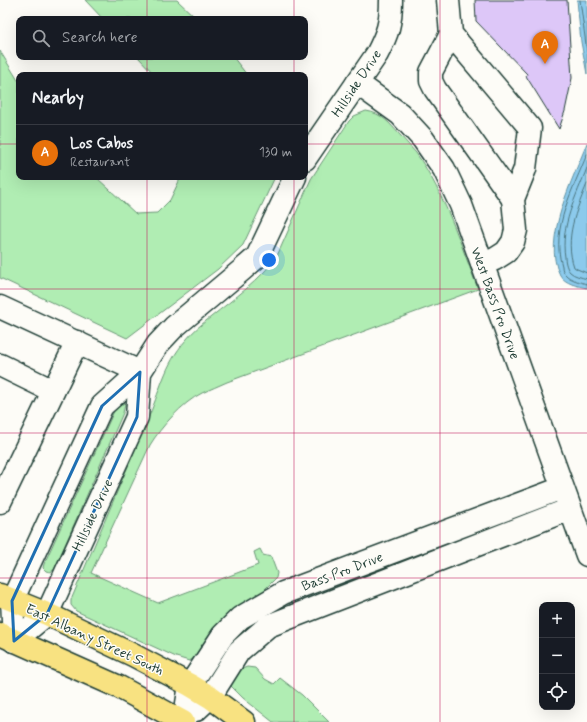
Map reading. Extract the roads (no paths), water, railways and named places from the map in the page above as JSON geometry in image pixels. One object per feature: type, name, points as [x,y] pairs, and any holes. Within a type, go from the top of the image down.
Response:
[{"type":"main road","name":"East Albany Street South","points":[[6,598],[47,614],[133,655],[210,697],[244,722]]},
{"type":"main road","points":[[7,638],[118,687],[183,722]]},
{"type":"street","name":"Hillside Drive","points":[[308,155],[377,54],[387,35],[391,14],[391,0]]},
{"type":"street","points":[[448,0],[451,34],[431,72],[431,81],[435,89],[513,199]]},
{"type":"street","points":[[451,34],[530,128],[525,169],[513,199],[516,230],[514,242],[506,252],[495,259],[482,264]]},
{"type":"street","name":"West Bass Pro Drive","points":[[357,83],[400,114],[423,140],[444,169],[461,205],[587,555]]},
{"type":"street","name":"Hillside Drive","points":[[7,638],[47,614],[137,418],[140,372],[158,344],[174,327],[257,257],[294,180]]},
{"type":"street","points":[[0,307],[140,372],[102,406],[6,598],[7,638]]},
{"type":"street","points":[[0,502],[77,342]]},
{"type":"street","points":[[0,365],[53,391]]},
{"type":"street","name":"Bass Pro Drive","points":[[183,722],[190,685],[224,635],[240,618],[283,593],[562,488]]},
{"type":"street","name":"Bass Pro Drive","points":[[183,722],[210,697],[239,652],[268,626],[570,509]]},
{"type":"water","points":[[577,0],[587,0],[587,74],[581,42]]},
{"type":"water","points":[[587,143],[587,288],[572,284],[562,278],[555,261],[554,244],[557,227],[568,190]]},
{"type":"place","name":"Los Cabos","points":[[545,64]]}]
